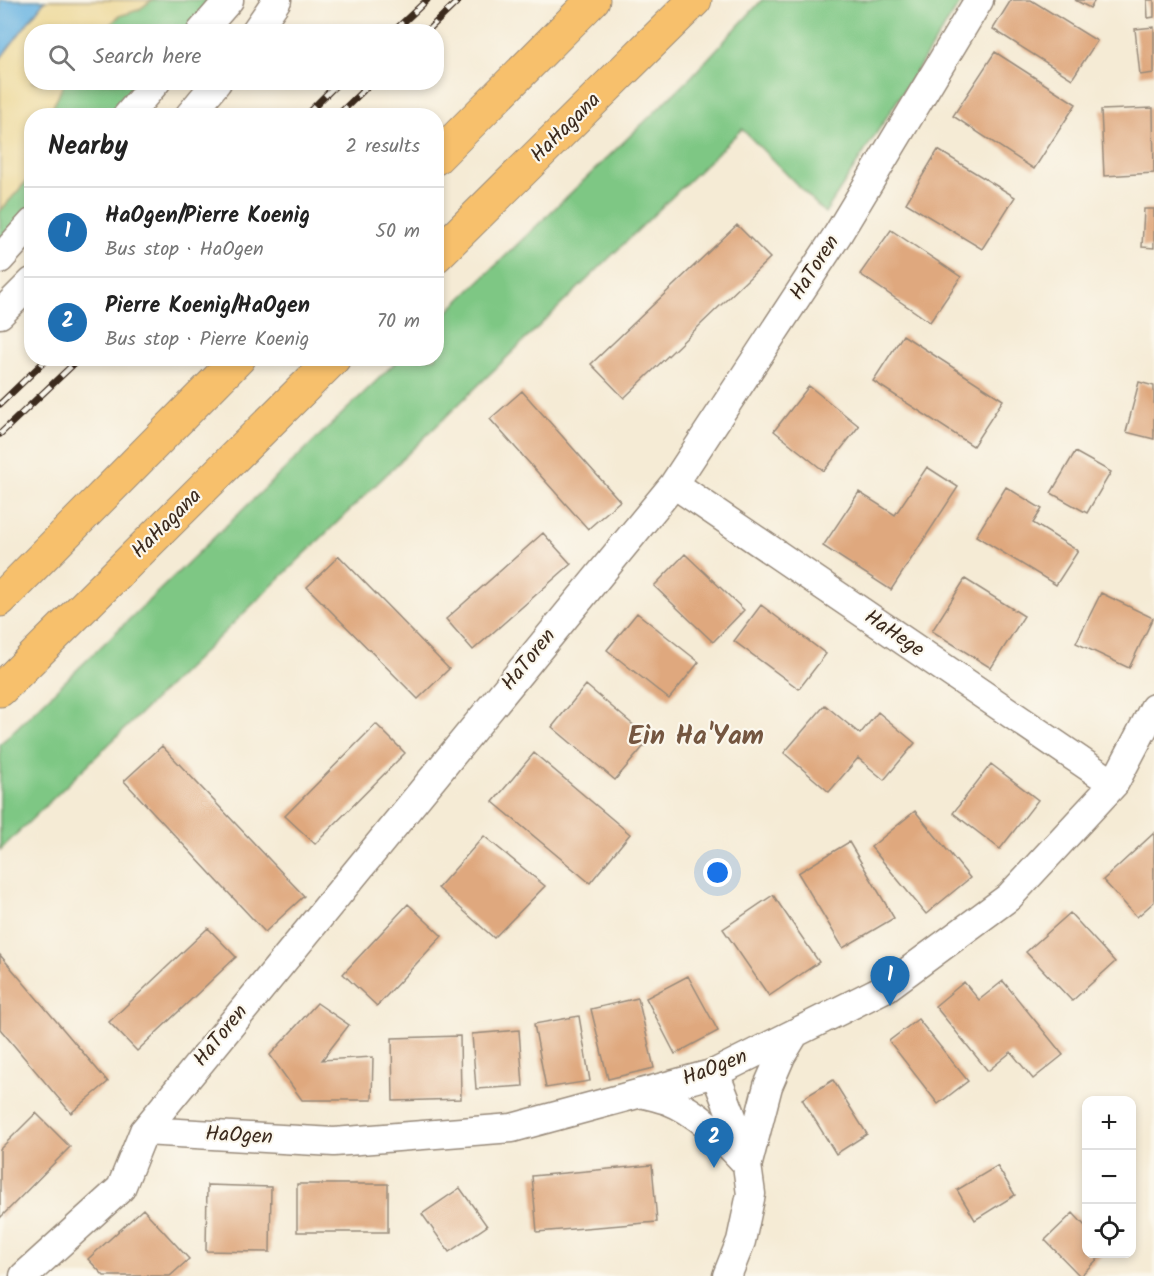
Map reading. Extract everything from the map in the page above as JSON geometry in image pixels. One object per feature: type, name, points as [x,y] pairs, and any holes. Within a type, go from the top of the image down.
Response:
[{"type":"highway","points":[[444,150],[593,0]]},
{"type":"highway","name":"HaHagana","points":[[444,248],[695,0]]},
{"type":"highway","points":[[0,600],[231,366]]},
{"type":"highway","name":"HaHagana","points":[[0,690],[326,366]]},
{"type":"street","points":[[208,24],[229,0]]},
{"type":"street","points":[[260,24],[277,0]]},
{"type":"street","name":"HaToren","points":[[24,1276],[121,1188],[144,1131],[674,484],[838,234],[979,0]]},
{"type":"street","points":[[134,108],[149,90]]},
{"type":"street","points":[[196,108],[210,90]]},
{"type":"street","points":[[0,259],[24,232]]},
{"type":"street","points":[[0,314],[24,290]]},
{"type":"street","name":"HaHege","points":[[674,484],[1114,784]]},
{"type":"street","name":"HaOgen","points":[[144,1131],[334,1142],[512,1128],[715,1072],[887,987],[1009,897],[1114,784],[1154,708]]},
{"type":"street","points":[[747,1165],[768,1086],[781,1056],[795,1033]]},
{"type":"street","points":[[715,1072],[733,1118],[747,1165],[751,1194],[741,1241],[727,1276]]},
{"type":"street","points":[[640,1093],[687,1109],[728,1143],[747,1165]]},
{"type":"green space","points":[[152,0],[237,0],[217,24],[112,24],[119,16],[138,10]]},
{"type":"green space","points":[[762,0],[962,0],[825,213],[742,129],[0,850],[0,744],[392,366],[444,366],[444,315],[691,77]]},
{"type":"green space","points":[[61,90],[162,90],[146,108],[53,108]]},
{"type":"green space","points":[[24,184],[24,245],[0,271],[0,211]]},
{"type":"sand","points":[[45,0],[152,0],[138,10],[119,16],[111,24],[27,24]]},
{"type":"sand","points":[[24,28],[24,90],[61,90],[52,108],[24,108],[24,184],[0,211],[0,59]]},
{"type":"water","points":[[0,0],[45,0],[27,24],[24,24],[24,28],[0,59]]},
{"type":"building","points":[[1011,0],[1031,0],[1097,41],[1072,79],[993,29]]},
{"type":"building","points":[[1075,0],[1095,0],[1090,8]]},
{"type":"building","points":[[1147,0],[1154,0],[1154,17],[1148,18]]},
{"type":"building","points":[[1154,27],[1154,73],[1140,75],[1135,29]]},
{"type":"building","points":[[995,52],[1076,104],[1034,169],[953,116]]},
{"type":"building","points":[[1153,108],[1154,173],[1104,176],[1101,110]]},
{"type":"building","points":[[938,150],[1015,197],[982,249],[906,203]]},
{"type":"building","points":[[1144,209],[1154,209],[1154,248],[1142,247]]},
{"type":"building","points":[[737,225],[770,258],[624,398],[591,364]]},
{"type":"building","points":[[891,230],[961,277],[930,322],[860,274]]},
{"type":"building","points":[[903,335],[1003,400],[973,446],[873,381]]},
{"type":"building","points":[[1139,382],[1154,386],[1154,439],[1126,432]]},
{"type":"building","points":[[809,386],[859,426],[824,471],[774,431]]},
{"type":"building","points":[[522,391],[620,501],[588,529],[490,419]]},
{"type":"building","points":[[1075,452],[1111,472],[1087,513],[1051,493]]},
{"type":"building","points":[[927,467],[958,487],[891,590],[823,546],[859,492],[895,515]]},
{"type":"building","points":[[1006,487],[1042,509],[1033,523],[1078,551],[1056,585],[976,536]]},
{"type":"building","points":[[543,533],[571,564],[473,650],[446,619]]},
{"type":"building","points":[[685,554],[744,610],[713,642],[654,586]]},
{"type":"building","points":[[339,556],[449,669],[418,699],[307,587]]},
{"type":"building","points":[[965,579],[1024,616],[991,668],[932,631]]},
{"type":"building","points":[[1101,593],[1153,618],[1129,668],[1076,643]]},
{"type":"building","points":[[761,605],[826,654],[799,689],[734,641]]},
{"type":"building","points":[[637,613],[699,662],[669,699],[607,650]]},
{"type":"building","points":[[586,685],[650,739],[615,780],[552,727]]},
{"type":"building","points":[[825,705],[860,734],[878,712],[915,743],[884,780],[858,758],[829,792],[784,753]]},
{"type":"building","points":[[376,724],[405,753],[315,844],[285,816]]},
{"type":"building","points":[[162,746],[304,896],[265,932],[124,781]]},
{"type":"building","points":[[534,753],[630,834],[590,883],[493,802]]},
{"type":"building","points":[[991,764],[1038,800],[1000,849],[953,813]]},
{"type":"building","points":[[915,811],[970,878],[926,914],[871,847]]},
{"type":"building","points":[[1154,833],[1154,902],[1137,917],[1103,880]]},
{"type":"building","points":[[484,836],[545,886],[494,938],[438,888]]},
{"type":"building","points":[[849,842],[894,918],[843,948],[798,873]]},
{"type":"building","points":[[773,895],[819,962],[769,996],[723,929]]},
{"type":"building","points":[[408,904],[442,936],[377,1006],[343,974]]},
{"type":"building","points":[[1070,913],[1115,962],[1072,1001],[1026,952]]},
{"type":"building","points":[[208,928],[236,957],[137,1051],[109,1022]]},
{"type":"building","points":[[0,955],[108,1082],[71,1113],[0,1029]]},
{"type":"building","points":[[688,976],[718,1031],[675,1054],[646,998]]},
{"type":"building","points":[[1003,981],[1063,1055],[1033,1079],[1011,1052],[988,1071],[935,1006],[964,982],[979,1000]]},
{"type":"building","points":[[638,998],[654,1068],[608,1079],[591,1009]]},
{"type":"building","points":[[317,1003],[349,1025],[322,1060],[373,1057],[372,1100],[302,1100],[270,1055]]},
{"type":"building","points":[[579,1016],[590,1081],[546,1088],[534,1024]]},
{"type":"building","points":[[918,1019],[968,1081],[938,1104],[889,1041]]},
{"type":"building","points":[[519,1030],[523,1086],[476,1089],[472,1034]]},
{"type":"building","points":[[460,1036],[461,1099],[393,1101],[392,1038]]},
{"type":"building","points":[[833,1080],[867,1134],[836,1154],[802,1099]]},
{"type":"building","points":[[36,1113],[70,1147],[0,1218],[0,1149]]},
{"type":"building","points":[[652,1165],[657,1222],[537,1232],[532,1176]]},
{"type":"building","points":[[997,1166],[1015,1195],[975,1220],[957,1190]]},
{"type":"building","points":[[297,1184],[388,1184],[388,1232],[297,1232]]},
{"type":"building","points":[[207,1185],[271,1187],[270,1252],[206,1251]]},
{"type":"building","points":[[460,1188],[487,1226],[449,1252],[422,1214]]},
{"type":"building","points":[[143,1209],[189,1259],[170,1276],[104,1276],[88,1259]]},
{"type":"building","points":[[1073,1213],[1082,1223],[1082,1258],[1099,1258],[1080,1276],[1045,1240]]},
{"type":"railway","points":[[402,24],[427,0]]},
{"type":"railway","points":[[434,24],[459,0]]},
{"type":"railway","points":[[313,108],[331,90]]},
{"type":"railway","points":[[345,108],[364,90]]},
{"type":"railway","points":[[0,404],[40,366]]},
{"type":"railway","points":[[0,434],[72,366]]},
{"type":"place","name":"HaOgen/Pierre Koenig","points":[[890,1006]]},
{"type":"place","name":"Pierre Koenig/HaOgen","points":[[714,1168]]},
{"type":"district","name":"Ein Ha'Yam","points":[[696,736]]}]
